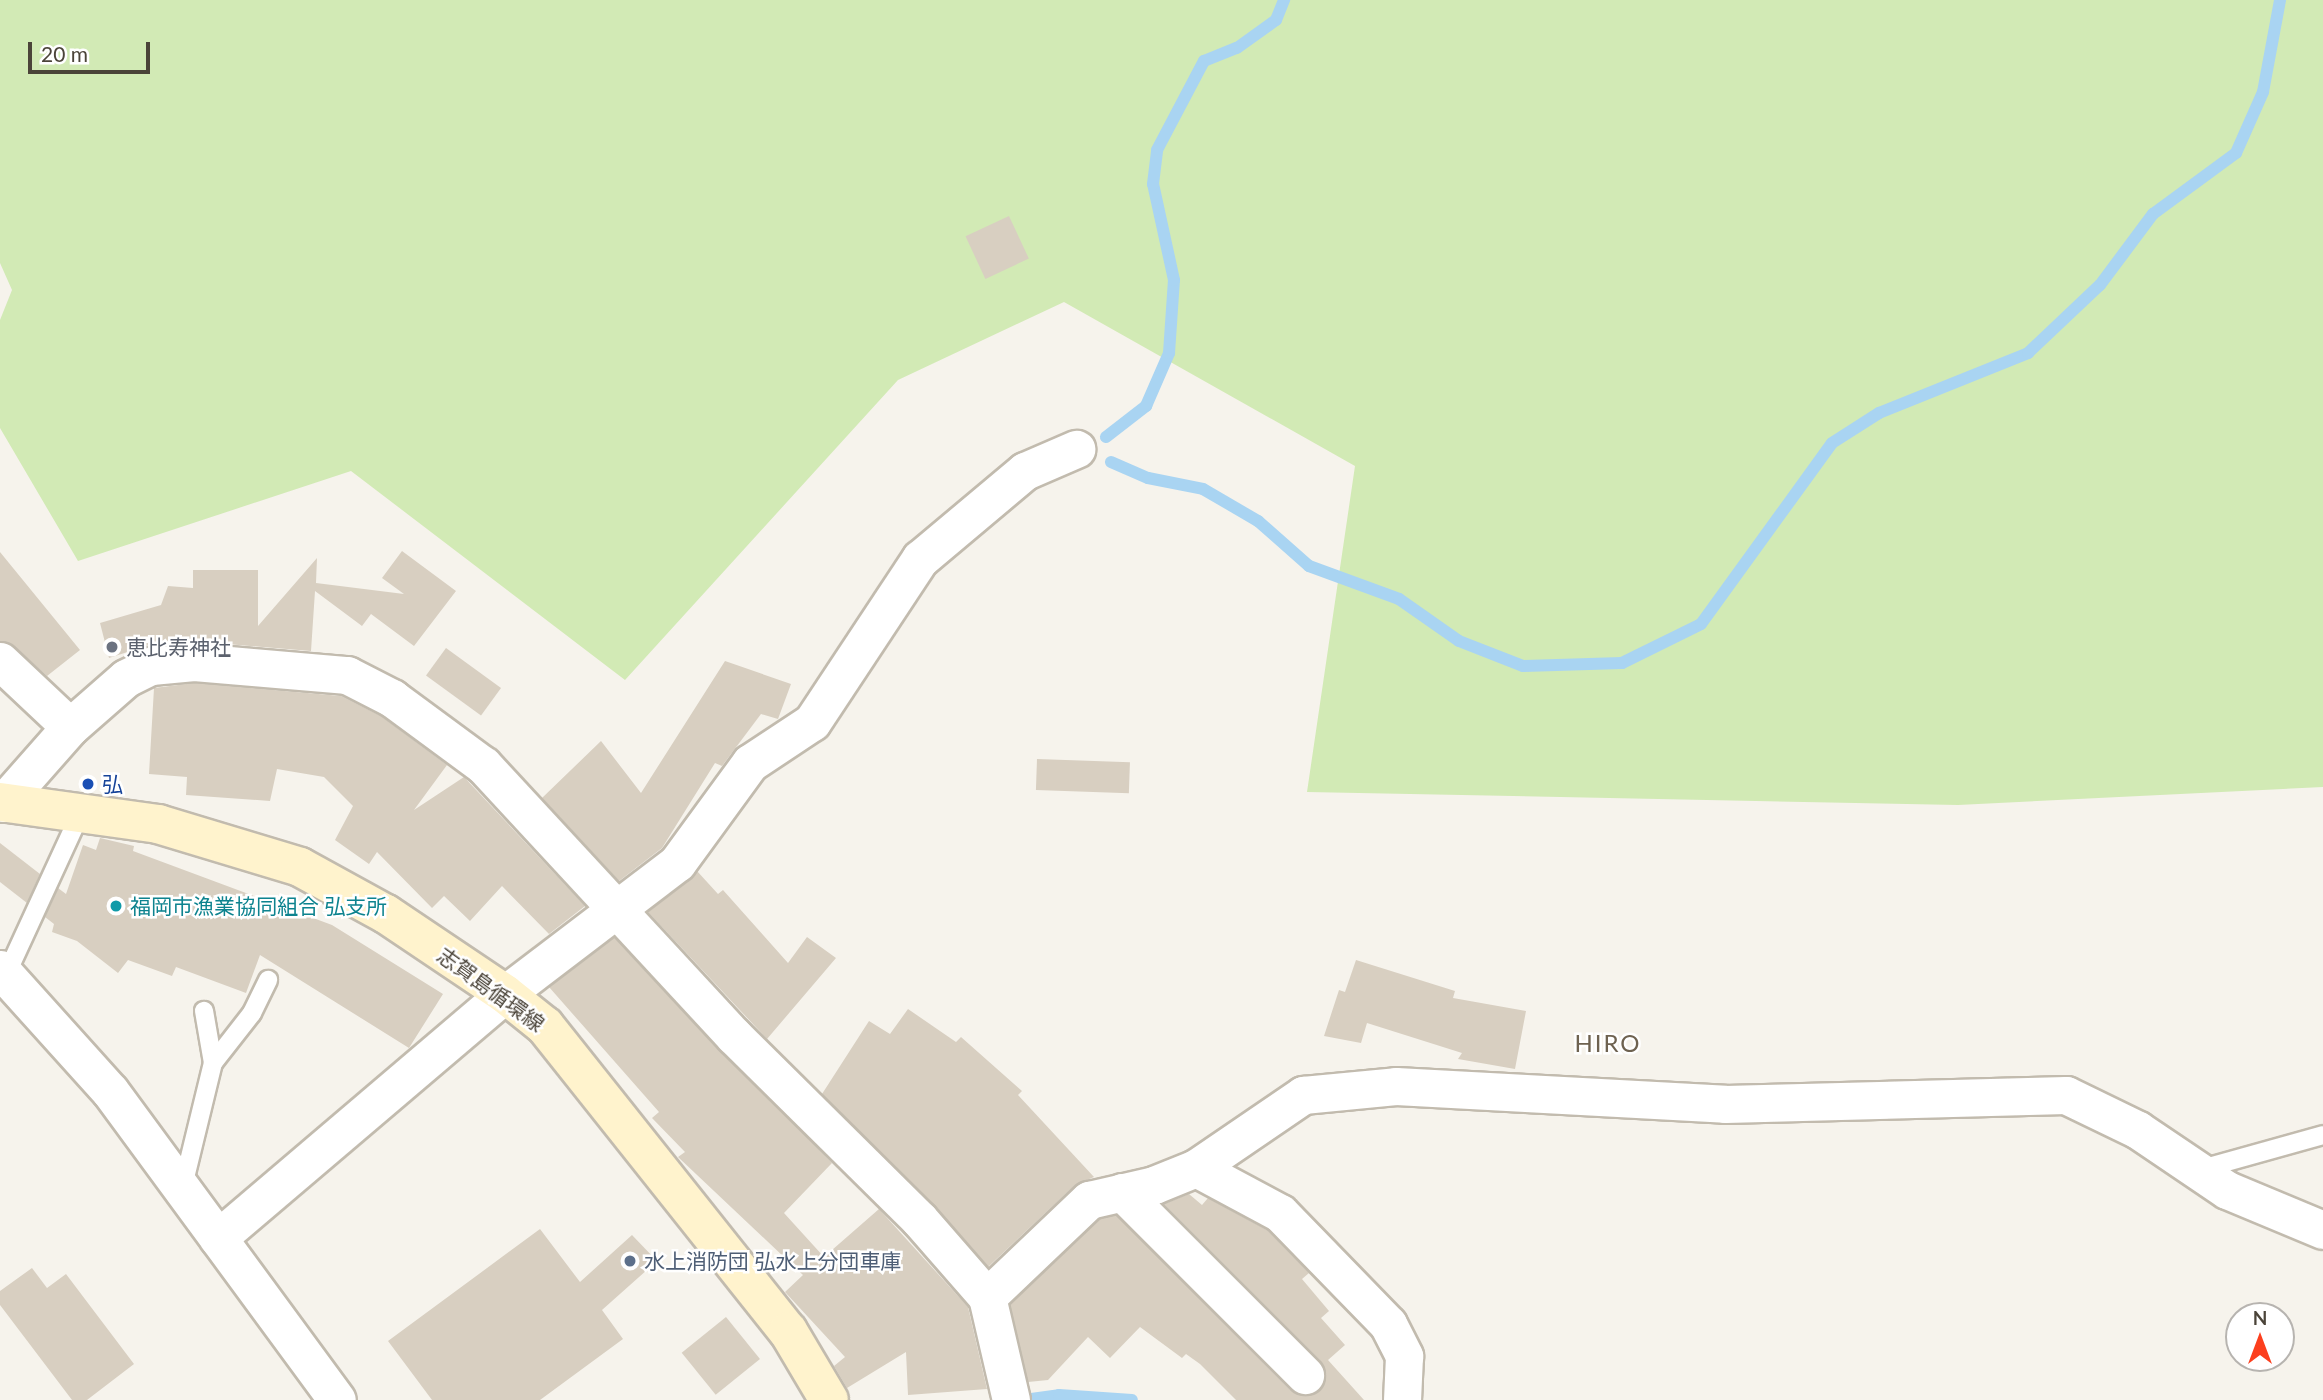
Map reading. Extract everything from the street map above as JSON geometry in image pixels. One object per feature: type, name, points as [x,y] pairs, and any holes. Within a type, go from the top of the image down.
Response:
[{"type":"main road","name":"志賀島循環線","points":[[1,803],[82,810],[158,824],[300,867],[386,914],[505,994],[554,1037],[788,1331],[829,1400]]},
{"type":"street","points":[[218,1238],[505,994],[621,910],[677,863],[750,763],[811,722],[920,559],[1025,471],[1076,450]]},
{"type":"street","points":[[0,661],[70,727]]},
{"type":"street","points":[[1,803],[70,727],[126,678],[151,666],[194,662],[347,674],[392,698],[483,765],[621,910],[734,1037],[919,1219],[987,1297],[1011,1400]]},
{"type":"street","points":[[3,972],[110,1091],[337,1400]]},
{"type":"street","points":[[987,1297],[1089,1200],[1196,1168],[1303,1096],[1396,1086],[1725,1104],[2066,1096],[2138,1130],[2194,1171],[2323,1230]]},
{"type":"street","points":[[1196,1168],[1280,1213],[1388,1324],[1404,1356],[1402,1400]]},
{"type":"street","points":[[1122,1192],[1305,1375]]},
{"type":"lane","points":[[3,972],[82,810]]},
{"type":"lane","points":[[212,1063],[252,1013],[268,979]]},
{"type":"lane","points":[[183,1190],[212,1063],[204,1011]]},
{"type":"lane","points":[[2194,1171],[2323,1135]]},
{"type":"green space","points":[[0,0],[2323,0],[2323,787],[1958,805],[1307,792],[1355,466],[1064,302],[898,380],[625,680],[351,471],[78,561],[0,428],[0,320],[12,290],[0,263]]},
{"type":"building","points":[[1009,216],[1029,259],[985,279],[965,236]]},
{"type":"building","points":[[402,551],[456,591],[414,646],[371,614],[362,626],[315,591],[311,651],[192,641],[149,645],[109,658],[100,623],[161,605],[168,586],[193,588],[193,570],[258,570],[258,626],[317,558],[316,583],[404,594],[382,578]]},
{"type":"building","points":[[0,552],[80,650],[47,676],[14,646],[0,641]]},
{"type":"building","points":[[446,648],[501,688],[481,715],[426,676]]},
{"type":"building","points":[[725,661],[791,684],[778,719],[761,714],[722,766],[715,763],[662,848],[619,881],[542,798],[601,741],[641,793]]},
{"type":"building","points":[[194,683],[341,696],[381,716],[447,765],[414,810],[464,777],[585,906],[549,934],[502,886],[470,921],[444,896],[432,908],[377,852],[369,864],[335,840],[353,806],[324,777],[277,769],[270,801],[186,795],[187,777],[149,774],[154,688]]},
{"type":"building","points":[[1037,759],[1130,762],[1129,793],[1036,790]]},
{"type":"building","points":[[100,838],[134,846],[133,851],[332,925],[443,994],[409,1048],[260,955],[246,993],[176,967],[172,976],[128,960],[118,973],[77,941],[52,932],[54,924],[45,917],[58,888],[66,894],[83,845],[96,850]]},
{"type":"building","points":[[0,843],[40,874],[27,903],[0,882]]},
{"type":"building","points":[[697,871],[718,894],[723,890],[788,963],[807,937],[836,958],[767,1039],[648,912]]},
{"type":"building","points":[[614,937],[832,1163],[784,1213],[824,1257],[879,1209],[968,1307],[987,1389],[908,1395],[906,1352],[847,1388],[834,1366],[845,1357],[785,1292],[803,1275],[678,1157],[685,1152],[652,1118],[659,1112],[549,987]]},
{"type":"building","points":[[1356,960],[1455,991],[1453,998],[1526,1011],[1515,1069],[1458,1059],[1462,1053],[1367,1023],[1361,1043],[1324,1036],[1339,990],[1345,992]]},
{"type":"building","points":[[908,1009],[956,1042],[961,1037],[1022,1091],[1018,1095],[1094,1177],[1075,1185],[988,1267],[822,1094],[869,1021],[890,1034]]},
{"type":"building","points":[[1189,1194],[1202,1205],[1208,1198],[1267,1230],[1309,1273],[1302,1279],[1329,1311],[1321,1318],[1345,1345],[1328,1360],[1364,1400],[1236,1400],[1200,1364],[1186,1354],[1182,1358],[1140,1327],[1110,1358],[1088,1337],[1048,1380],[1028,1382],[1010,1304],[1099,1219],[1116,1215],[1290,1390],[1310,1395],[1320,1389],[1325,1370],[1320,1360],[1164,1204]]},
{"type":"building","points":[[540,1229],[580,1282],[632,1235],[657,1261],[602,1310],[623,1339],[540,1400],[432,1400],[388,1341]]},
{"type":"building","points":[[32,1268],[47,1288],[66,1274],[134,1364],[87,1400],[72,1400],[0,1305],[0,1291]]},
{"type":"building","points":[[726,1317],[760,1359],[716,1395],[682,1353]]},
{"type":"waterway","points":[[1106,437],[1146,406],[1169,353],[1174,280],[1153,184],[1157,150],[1204,61],[1237,48],[1276,20],[1284,0]]},
{"type":"waterway","points":[[1111,462],[1148,478],[1203,489],[1258,521],[1309,566],[1399,599],[1459,641],[1523,666],[1622,663],[1701,624],[1832,443],[1879,413],[2028,353],[2100,285],[2153,214],[2236,153],[2263,92],[2280,0]]},
{"type":"waterway","points":[[1024,1400],[1059,1395],[1132,1400]]},
{"type":"place","name":"恵比寿神社","points":[[112,647]]},
{"type":"place","name":"弘","points":[[88,784]]},
{"type":"place","name":"福岡市漁業協同組合 弘支所","points":[[116,906]]},
{"type":"place","name":"水上消防団 弘水上分団車庫","points":[[630,1261]]},
{"type":"district","name":"HIRO","points":[[1608,1043]]}]
